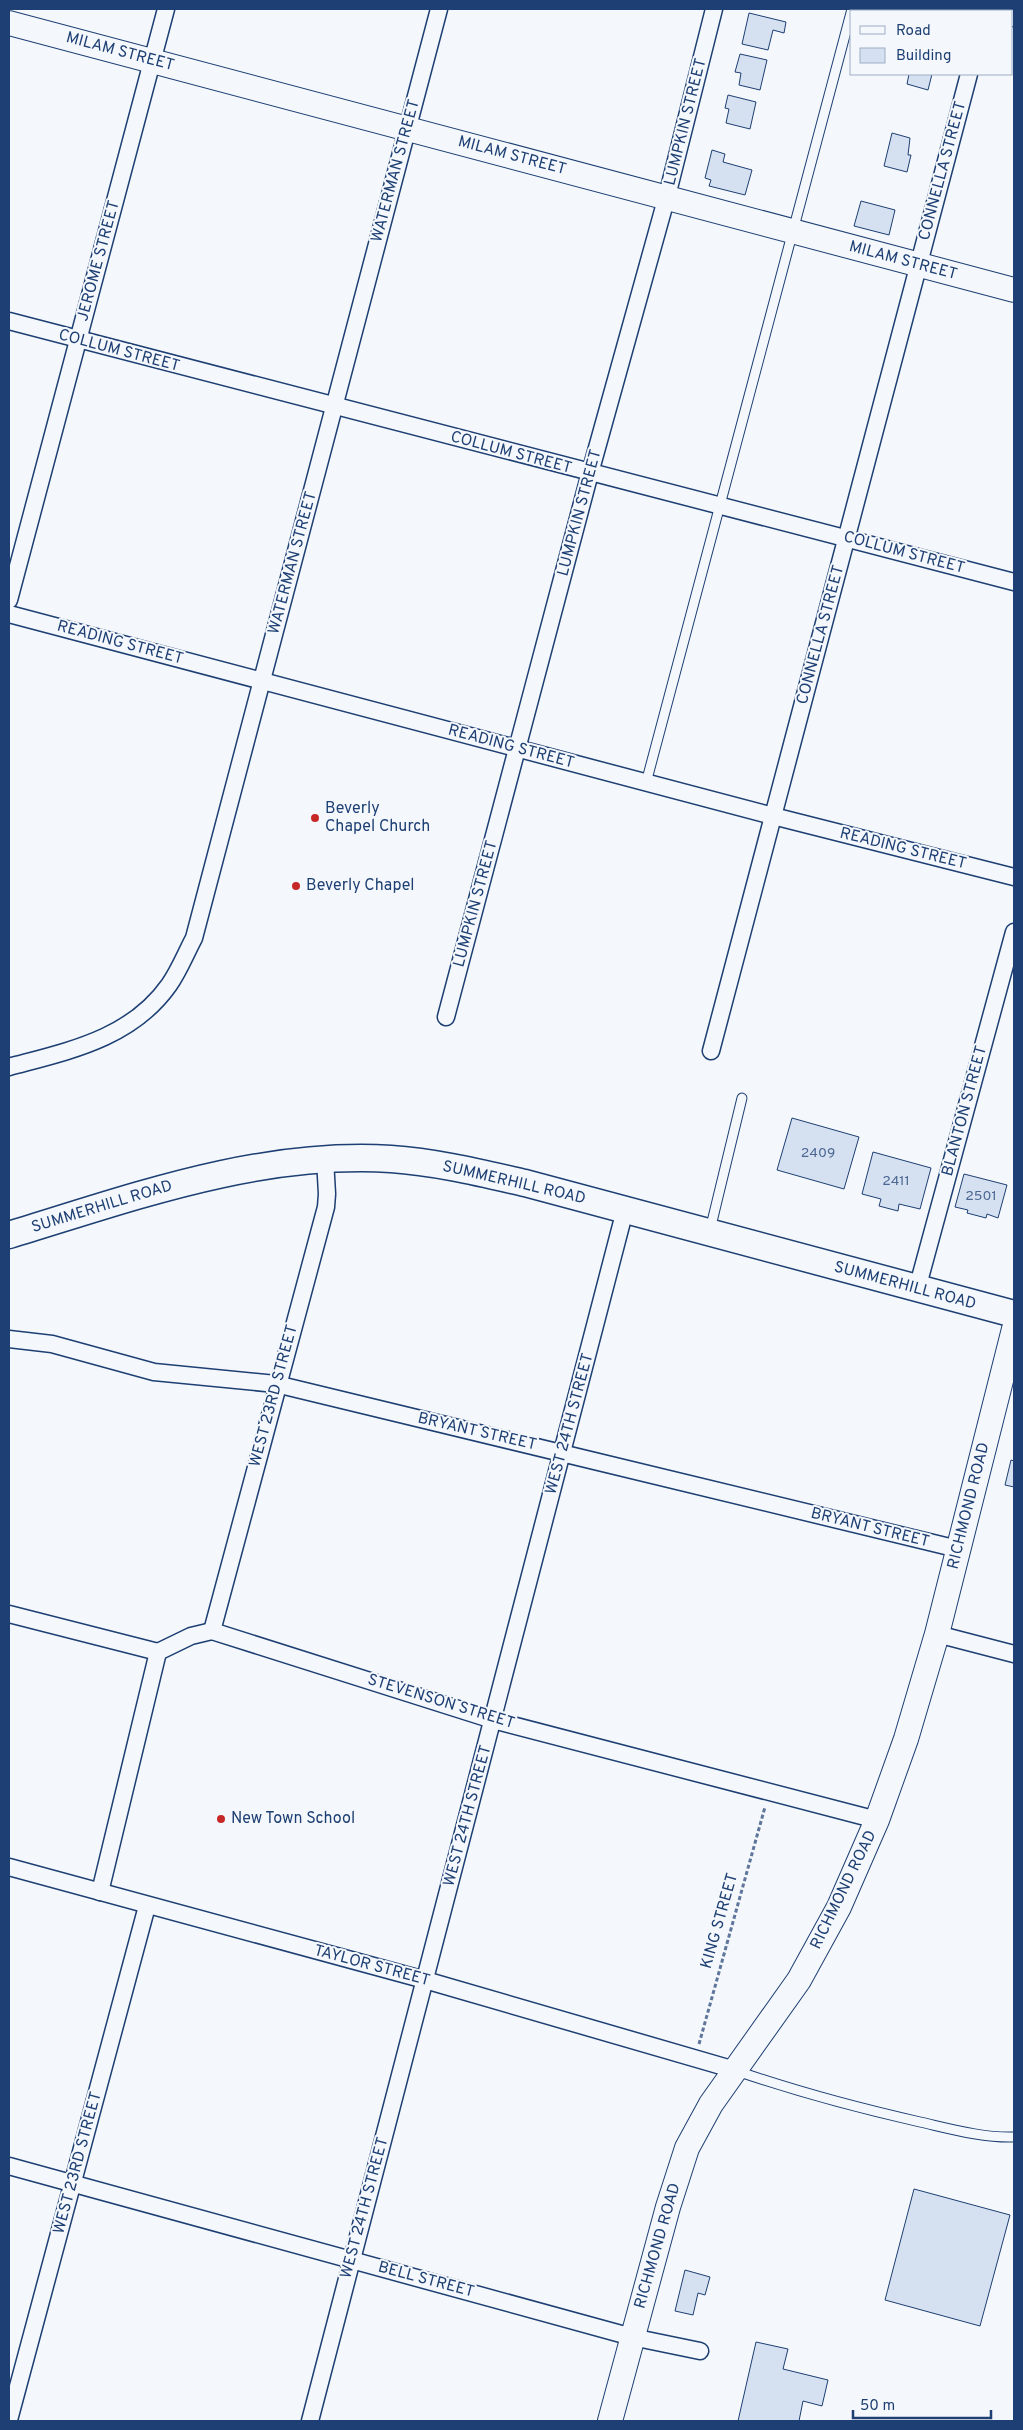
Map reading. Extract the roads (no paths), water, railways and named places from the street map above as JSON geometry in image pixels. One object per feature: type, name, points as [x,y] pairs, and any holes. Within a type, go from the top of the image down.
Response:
[{"type":"main road","name":"SUMMERHILL ROAD","points":[[9,1235],[228,1171],[287,1162],[325,1159],[390,1159],[453,1167],[625,1210],[1014,1314]]},
{"type":"street","name":"JEROME STREET","points":[[9,600],[166,9]]},
{"type":"street","name":"WATERMAN STREET","points":[[9,1067],[95,1042],[127,1026],[169,985],[194,938],[439,9]]},
{"type":"street","name":"LUMPKIN STREET","points":[[446,1017],[590,473],[667,196],[714,9]]},
{"type":"street","name":"MILAM STREET","points":[[9,23],[667,196],[918,266],[1014,290]]},
{"type":"street","name":"CONNELLA STREET","points":[[710,1052],[969,75]]},
{"type":"street","name":"COLLUM STREET","points":[[9,321],[1014,582]]},
{"type":"street","name":"READING STREET","points":[[9,614],[773,816],[1014,877]]},
{"type":"street","name":"BLANTON STREET","points":[[917,1289],[1014,932]]},
{"type":"street","name":"WEST 23RD STREET","points":[[212,1631],[276,1384],[326,1207],[328,1194],[325,1159]]},
{"type":"street","name":"WEST 24TH STREET","points":[[310,2421],[625,1210]]},
{"type":"street","name":"RICHMOND ROAD","points":[[610,2421],[668,2207],[687,2148],[710,2104],[799,1980],[839,1907],[877,1820],[906,1739],[937,1634],[1014,1329]]},
{"type":"street","name":"BRYANT STREET","points":[[9,1339],[52,1344],[154,1372],[276,1384],[958,1549]]},
{"type":"street","points":[[9,1614],[158,1652],[191,1636],[212,1631]]},
{"type":"street","name":"STEVENSON STREET","points":[[212,1631],[493,1720],[877,1820]]},
{"type":"street","points":[[937,1634],[1014,1654]]},
{"type":"street","points":[[100,1892],[158,1652]]},
{"type":"street","name":"TAYLOR STREET","points":[[9,1867],[425,1980],[696,2057],[735,2070]]},
{"type":"street","name":"WEST 23RD STREET","points":[[9,2420],[147,1906]]},
{"type":"street","name":"BELL STREET","points":[[9,2166],[632,2337],[700,2350]]},
{"type":"lane","points":[[646,782],[721,507],[850,17]]},
{"type":"lane","points":[[709,1233],[742,1098]]},
{"type":"lane","points":[[735,2070],[791,2089],[873,2111],[969,2133],[1014,2137]]},
{"type":"place","name":"Beverly Chapel Church","points":[[315,818]]},
{"type":"place","name":"Beverly Chapel","points":[[296,886]]},
{"type":"place","name":"New Town School","points":[[221,1819]]}]
